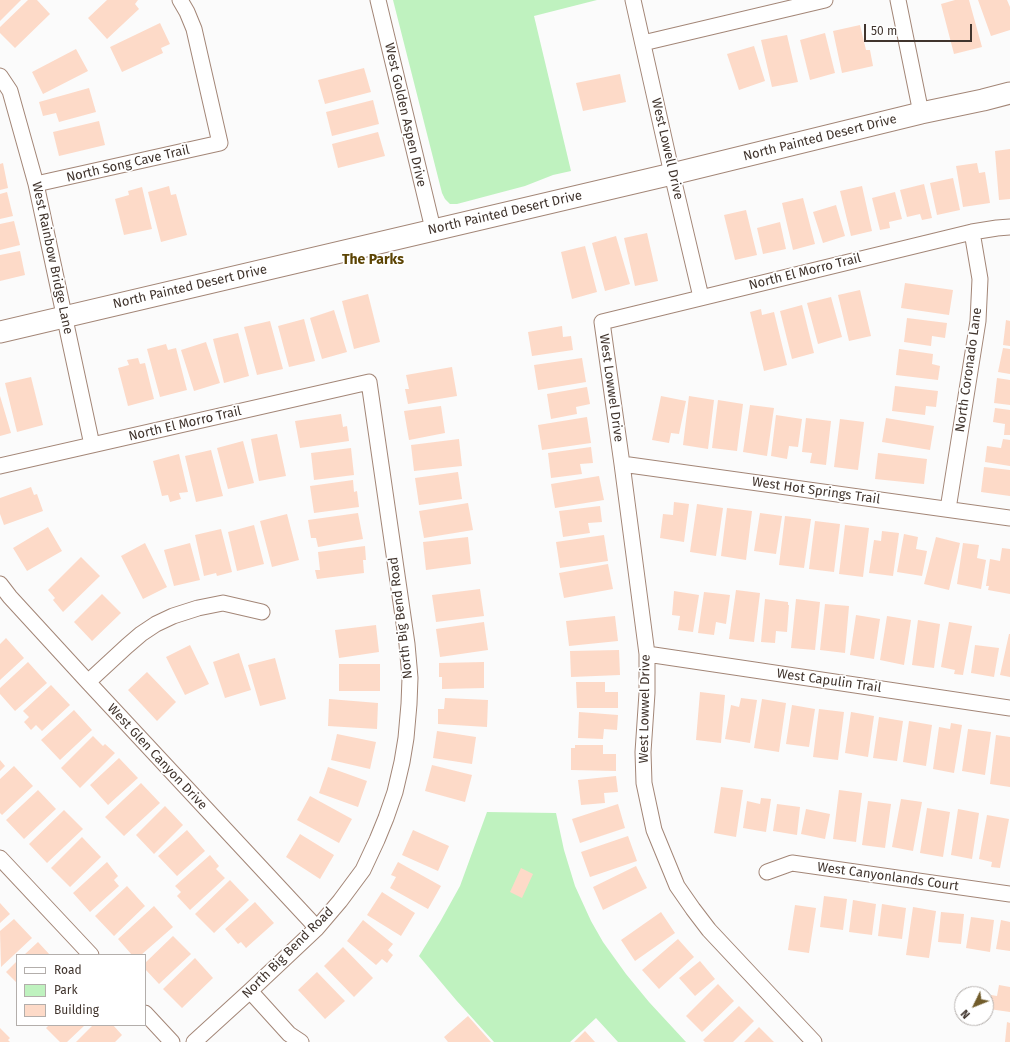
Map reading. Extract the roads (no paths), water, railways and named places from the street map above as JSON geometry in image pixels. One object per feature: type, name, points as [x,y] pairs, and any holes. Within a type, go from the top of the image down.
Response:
[{"type":"street","name":"North Song Cave Trail","points":[[36,184],[220,143],[194,29],[188,12],[180,0]]},
{"type":"street","name":"West Golden Aspen Drive","points":[[378,0],[433,229]]},
{"type":"street","name":"West Lowell Drive","points":[[633,0],[701,297]]},
{"type":"street","points":[[643,43],[825,0]]},
{"type":"street","points":[[898,0],[921,113]]},
{"type":"street","name":"West Rainbow Bridge Lane","points":[[0,76],[10,91],[36,184],[92,444]]},
{"type":"street","name":"North Painted Desert Drive","points":[[0,332],[1010,93]]},
{"type":"street","name":"North El Morro Trail","points":[[602,322],[972,232],[1010,227]]},
{"type":"street","name":"North Coronado Lane","points":[[948,509],[978,321],[980,279],[972,232]]},
{"type":"street","name":"West Lowwel Drive","points":[[602,322],[647,654],[647,693],[643,752],[644,783],[654,830],[677,886],[693,910],[709,930],[814,1042]]},
{"type":"street","name":"North El Morro Trail","points":[[0,466],[369,382]]},
{"type":"street","name":"North Big Bend Road","points":[[194,1042],[317,928],[340,901],[363,870],[377,840],[395,792],[406,738],[410,678],[407,644],[369,382]]},
{"type":"street","name":"West Hot Springs Trail","points":[[622,464],[1010,518]]},
{"type":"street","name":"West Glen Canyon Drive","points":[[0,584],[10,597],[88,682],[317,928]]},
{"type":"street","points":[[88,682],[141,634],[156,624],[173,616],[223,602],[262,612]]},
{"type":"street","name":"West Capulin Trail","points":[[647,654],[1010,708]]},
{"type":"street","points":[[0,858],[90,954]]},
{"type":"street","name":"West Canyonlands Court","points":[[767,872],[792,863],[1010,894]]},
{"type":"street","points":[[250,991],[289,1034],[300,1042]]},
{"type":"street","points":[[146,1014],[172,1042]]},
{"type":"district","name":"The Parks","points":[[373,260]]}]
